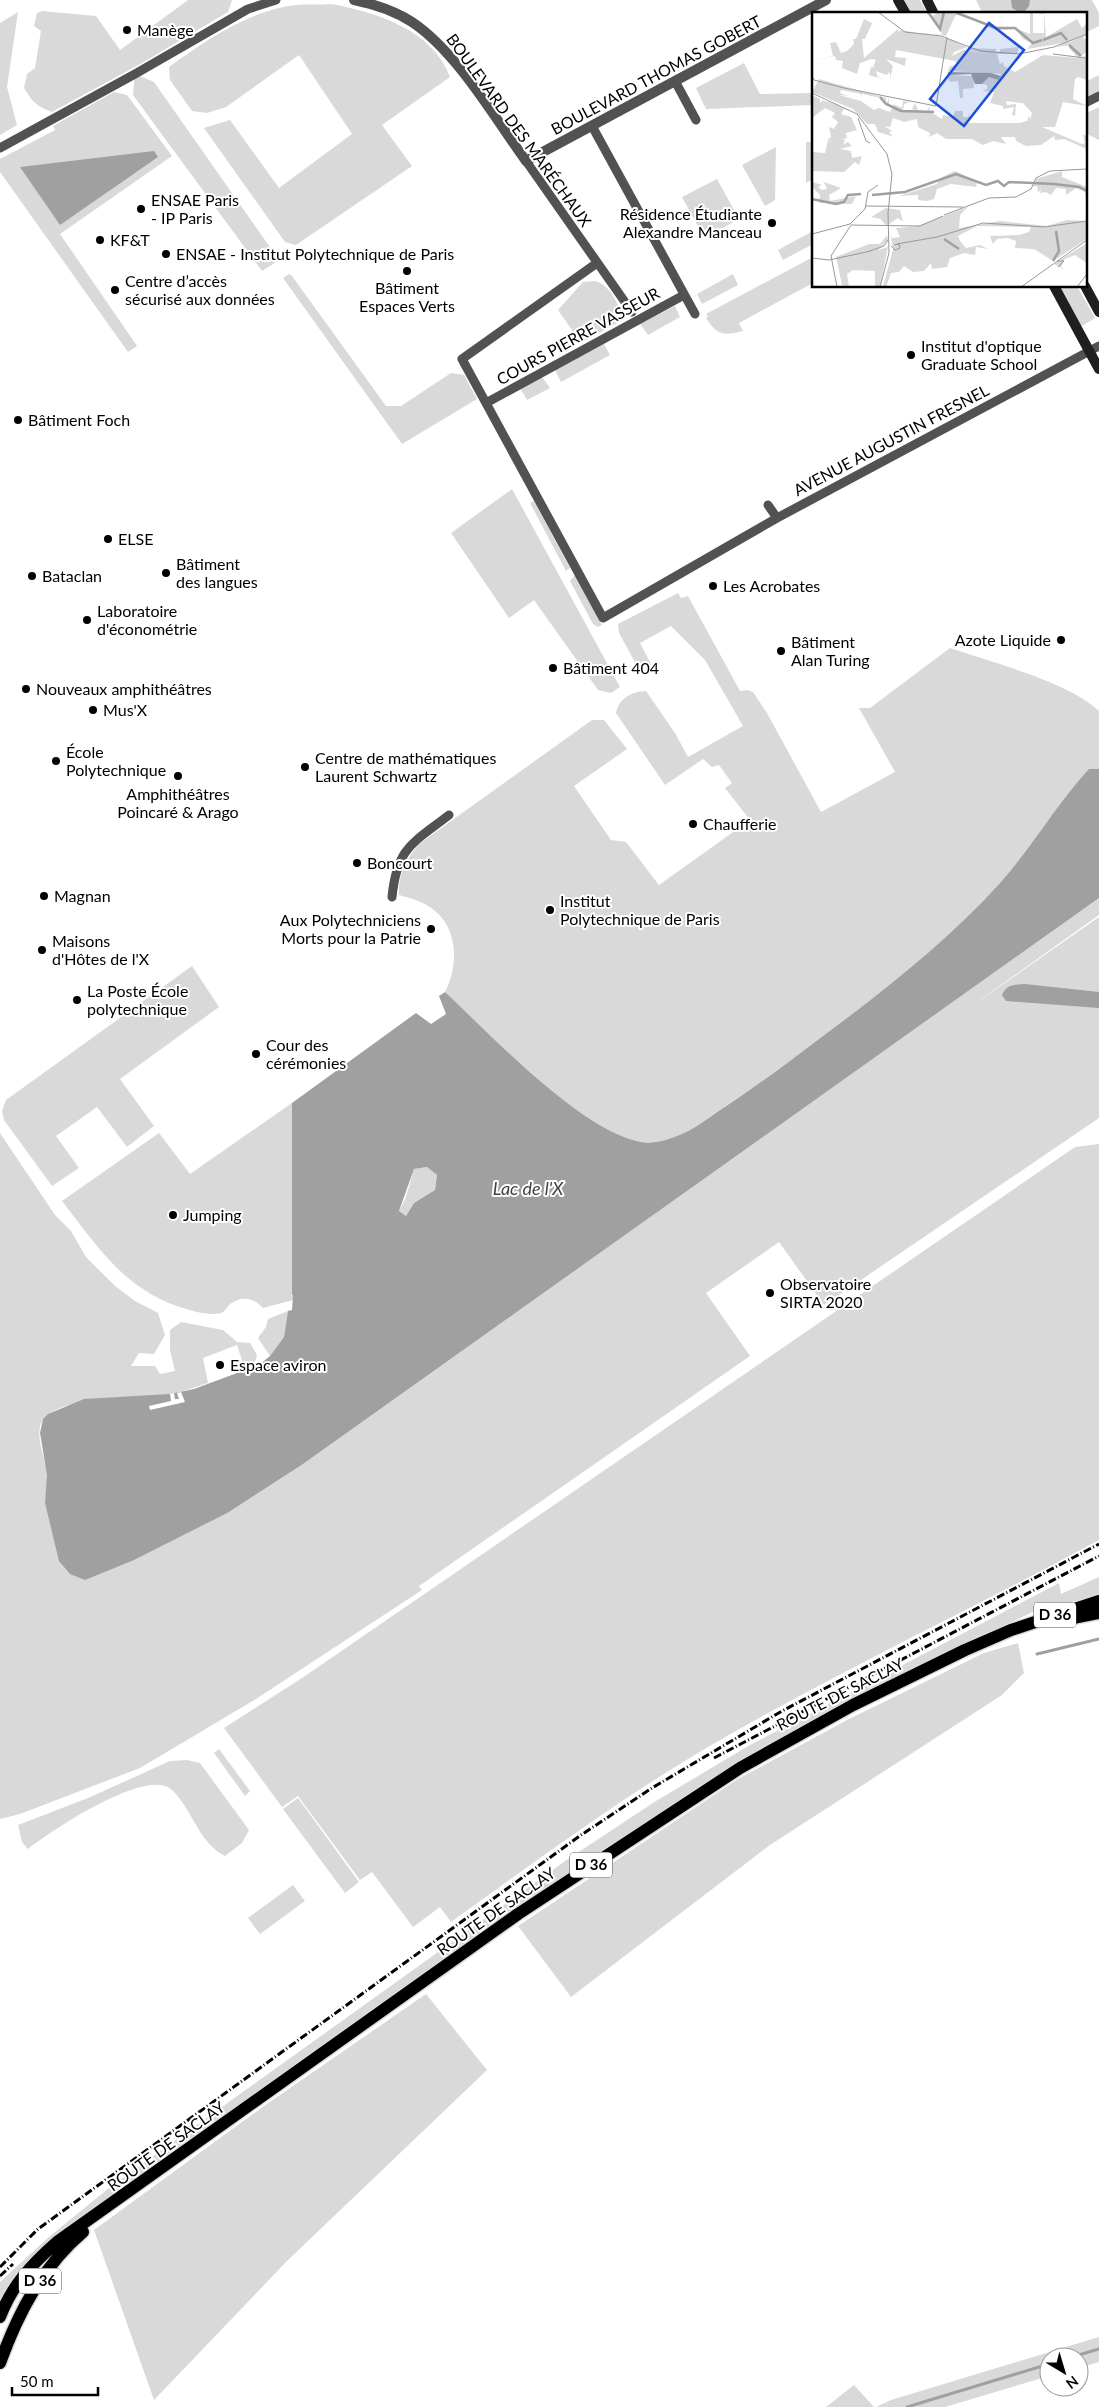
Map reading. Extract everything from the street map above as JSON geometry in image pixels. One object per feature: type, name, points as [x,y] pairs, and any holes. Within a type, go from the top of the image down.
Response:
[{"type":"main road","points":[[898,0],[905,12]]},
{"type":"main road","points":[[927,0],[933,12]]},
{"type":"main road","points":[[1055,288],[1099,369]]},
{"type":"main road","points":[[1085,288],[1099,312]]},
{"type":"main road","name":"ROUTE DE SACLAY","points":[[0,2317],[12,2291],[32,2264],[70,2232],[102,2212],[518,1914],[705,1789],[779,1744],[852,1705],[965,1650],[1011,1630],[1099,1600]]},
{"type":"main road","name":"ROUTE DE SACLAY","points":[[1011,1630],[1099,1613]]},
{"type":"main road","name":"ROUTE DE SACLAY","points":[[0,2363],[20,2313],[36,2286],[62,2253],[102,2212]]},
{"type":"street","points":[[0,148],[248,9],[276,0]]},
{"type":"street","name":"BOULEVARD DES MARÉCHAUX","points":[[354,0],[384,9],[411,21],[435,40],[458,67],[632,312]]},
{"type":"street","name":"BOULEVARD THOMAS GOBERT","points":[[526,162],[826,0]]},
{"type":"street","points":[[675,82],[696,120]]},
{"type":"street","points":[[1086,102],[1099,96]]},
{"type":"street","points":[[592,126],[695,314]]},
{"type":"street","points":[[486,403],[462,359],[597,263]]},
{"type":"street","name":"COURS PIERRE VASSEUR","points":[[486,403],[684,295]]},
{"type":"street","name":"AVENUE AUGUSTIN FRESNEL","points":[[486,403],[603,618],[777,518],[1099,346]]},
{"type":"street","points":[[768,505],[777,518]]},
{"type":"street","points":[[392,897],[394,874],[403,853],[414,841],[449,814]]},
{"type":"shaded area","points":[[188,0],[232,0],[228,12],[142,63],[52,112],[36,103],[24,88],[27,74],[35,68],[41,31],[34,26],[37,13],[42,11],[96,16],[120,50]]},
{"type":"shaded area","points":[[903,0],[920,0],[927,12],[910,12]]},
{"type":"shaded area","points":[[976,0],[1092,0],[1099,13],[1099,26],[1086,32],[1086,12],[982,12]]},
{"type":"shaded area","points":[[331,4],[384,18],[417,35],[431,47],[442,61],[450,77],[382,125],[412,166],[296,245],[285,242],[204,128],[230,120],[279,188],[352,134],[299,55],[226,107],[207,113],[192,111],[170,80],[169,67],[213,37],[262,13],[296,5]]},
{"type":"shaded area","points":[[18,12],[7,87],[17,125],[0,135],[0,23]]},
{"type":"shaded area","points":[[744,63],[760,94],[812,93],[812,105],[706,109],[696,88]]},
{"type":"shaded area","points":[[135,74],[154,82],[279,260],[262,271],[133,95]]},
{"type":"shaded area","points":[[1099,75],[1099,91],[1086,98],[1086,82]]},
{"type":"shaded area","points":[[114,92],[127,95],[172,156],[60,234],[137,346],[128,352],[0,172],[0,159],[55,130],[53,126]]},
{"type":"shaded area","points":[[1099,107],[1099,140],[1086,134],[1086,114]]},
{"type":"shaded area","points":[[806,142],[812,142],[812,180],[806,183]]},
{"type":"shaded area","points":[[776,147],[775,200],[765,206],[742,165]]},
{"type":"shaded area","points":[[717,179],[739,219],[704,238],[682,197]]},
{"type":"shaded area","points":[[812,232],[812,245],[783,260],[778,250]]},
{"type":"shaded area","points":[[812,258],[812,284],[739,323],[743,331],[721,333],[706,318],[708,316],[706,314]]},
{"type":"shaded area","points":[[289,274],[386,406],[401,406],[451,373],[464,375],[477,399],[402,444],[283,278]]},
{"type":"shaded area","points":[[733,274],[738,285],[702,304],[697,294]]},
{"type":"shaded area","points":[[595,281],[601,283],[610,291],[624,319],[581,343],[558,310],[583,282]]},
{"type":"shaded area","points":[[1059,288],[1078,288],[1095,318],[1080,327]]},
{"type":"shaded area","points":[[675,306],[680,317],[648,335],[640,324]]},
{"type":"shaded area","points":[[604,344],[610,355],[561,382],[555,370]]},
{"type":"shaded area","points":[[542,377],[550,388],[527,400],[520,388]]},
{"type":"shaded area","points":[[512,489],[620,687],[611,693],[598,690],[534,600],[509,618],[451,533]]},
{"type":"shaded area","points":[[534,501],[570,568],[566,571],[530,503]]},
{"type":"shaded area","points":[[575,575],[602,625],[598,627],[593,624],[570,581]]},
{"type":"shaded area","points":[[678,593],[681,598],[688,596],[740,691],[747,690],[753,692],[767,713],[821,812],[895,772],[859,708],[870,708],[950,648],[1049,682],[1069,691],[1099,711],[1099,769],[1089,770],[1077,783],[1000,883],[957,927],[910,968],[861,1008],[791,1060],[700,1124],[673,1138],[647,1143],[617,1134],[592,1120],[565,1101],[511,1055],[445,992],[454,960],[452,938],[448,928],[442,918],[430,907],[399,895],[399,887],[401,874],[410,856],[419,844],[592,720],[604,720],[627,749],[574,786],[611,840],[626,842],[659,885],[750,820],[725,788],[732,783],[719,765],[712,767],[703,759],[665,785],[616,713],[620,703],[626,697],[646,691],[675,733],[688,757],[743,726],[705,660],[671,626],[640,643],[652,666],[635,662],[619,633],[618,624]]},
{"type":"shaded area","points":[[1099,898],[1099,915],[966,1010],[1099,917],[1099,1118],[824,1305],[779,1242],[706,1293],[750,1356],[419,1586],[422,1590],[256,1699],[140,1768],[20,1814],[0,1819],[0,1133],[55,1215],[71,1231],[86,1257],[115,1286],[135,1301],[158,1313],[165,1335],[154,1354],[139,1353],[131,1366],[155,1366],[160,1374],[175,1371],[170,1350],[170,1330],[181,1322],[223,1330],[237,1342],[250,1343],[257,1355],[256,1360],[245,1370],[237,1345],[203,1358],[208,1383],[177,1393],[152,1397],[86,1401],[56,1410],[45,1417],[39,1432],[47,1472],[45,1503],[229,1512],[303,1464]]},
{"type":"shaded area","points":[[192,966],[219,1007],[120,1079],[154,1126],[127,1147],[97,1107],[56,1136],[79,1168],[52,1186],[4,1120],[2,1111],[6,1100]]},
{"type":"shaded area","name":"Jumping","points":[[292,1103],[293,1300],[263,1308],[252,1300],[239,1299],[230,1304],[223,1312],[212,1314],[196,1312],[170,1303],[150,1294],[117,1268],[62,1201],[159,1133],[190,1174]]},
{"type":"shaded area","points":[[1099,1144],[1099,1540],[789,1701],[688,1759],[598,1818],[451,1922],[440,1907],[413,1927],[372,1872],[360,1880],[298,1796],[282,1807],[224,1728],[305,1676],[1075,1147]]},
{"type":"shaded area","points":[[427,1167],[437,1175],[435,1190],[414,1203],[406,1216],[399,1211],[406,1197],[414,1169]]},
{"type":"shaded area","points":[[288,1311],[284,1337],[270,1356],[258,1338],[266,1327],[268,1319]]},
{"type":"shaded area","points":[[1099,1577],[1099,1595],[1037,1610],[929,1661],[766,1745],[710,1780],[567,1875],[87,2217],[0,2305],[0,2282],[50,2236],[109,2188],[565,1861],[656,1801],[750,1745],[1059,1583],[1061,1594]]},
{"type":"shaded area","points":[[1018,1643],[1024,1673],[1002,1695],[770,1845],[571,1997],[518,1926],[738,1779],[847,1720],[984,1653]]},
{"type":"shaded area","points":[[219,1749],[250,1791],[245,1796],[214,1753]]},
{"type":"shaded area","points":[[187,1760],[200,1763],[249,1830],[242,1843],[225,1856],[209,1843],[185,1806],[172,1790],[160,1785],[142,1787],[99,1804],[56,1829],[28,1849],[22,1842],[18,1825],[88,1798],[170,1761]]},
{"type":"shaded area","points":[[298,1798],[359,1882],[345,1893],[283,1809]]},
{"type":"shaded area","points":[[293,1885],[305,1901],[260,1934],[248,1918]]},
{"type":"shaded area","points":[[426,1994],[487,2070],[287,2261],[154,2400],[94,2230],[264,2106]]},
{"type":"shaded area","points":[[1099,2337],[1099,2362],[1089,2365],[1089,2347],[1066,2347]]},
{"type":"shaded area","points":[[1039,2355],[1039,2379],[945,2407],[876,2407],[891,2400]]},
{"type":"shaded area","points":[[854,2385],[874,2407],[826,2407]]},
{"type":"water","points":[[1011,0],[1030,0],[1029,6],[1025,11],[1019,12],[1012,8]]},
{"type":"water","points":[[154,151],[158,157],[60,225],[20,167]]},
{"type":"water","name":"Lac de l'X","points":[[1089,769],[1099,769],[1099,898],[303,1464],[229,1512],[134,1560],[85,1580],[70,1574],[59,1561],[45,1503],[47,1475],[40,1433],[43,1419],[48,1414],[84,1399],[170,1394],[194,1389],[259,1365],[270,1356],[284,1337],[288,1311],[292,1310],[293,1295],[292,1103],[416,1013],[431,1024],[446,1014],[439,996],[445,992],[538,1079],[592,1120],[617,1134],[641,1142],[666,1140],[679,1135],[700,1124],[781,1068],[910,968],[957,927],[1000,883]],"holes":[[[427,1167],[437,1175],[435,1190],[414,1203],[406,1216],[399,1211],[414,1169]]]},
{"type":"water","points":[[1025,984],[1099,992],[1099,1008],[1006,1001],[1002,995],[1011,986]]},
{"type":"pier","points":[[181,1392],[185,1402],[150,1410],[149,1406],[171,1401],[170,1394],[174,1393],[175,1399],[179,1399],[177,1393]]},
{"type":"waterway","points":[[1037,1654],[1099,1639]]},
{"type":"waterway","points":[[1089,2352],[1099,2349]]},
{"type":"waterway","points":[[907,2407],[1039,2367]]},
{"type":"railway","points":[[0,2267],[38,2229],[581,1835],[652,1788],[782,1711],[1099,1544]]},
{"type":"railway","points":[[714,1758],[1099,1556]]},
{"type":"railway","points":[[0,2276],[13,2264]]},
{"type":"place","name":"Manège","points":[[127,30]]},
{"type":"place","name":"ENSAE Paris - IP Paris","points":[[141,209]]},
{"type":"place","name":"Résidence Étudiante Alexandre Manceau","points":[[772,223]]},
{"type":"place","name":"KF&T","points":[[100,240]]},
{"type":"place","name":"ENSAE - Institut Polytechnique de Paris","points":[[166,254]]},
{"type":"place","name":"Bâtiment Espaces Verts","points":[[407,271]]},
{"type":"place","name":"Centre d’accès sécurisé aux données","points":[[115,290]]},
{"type":"place","name":"Institut d'optique Graduate School","points":[[911,355]]},
{"type":"place","name":"Bâtiment Foch","points":[[18,420]]},
{"type":"place","name":"ELSE","points":[[108,539]]},
{"type":"place","name":"Bâtiment des langues","points":[[166,573]]},
{"type":"place","name":"Bataclan","points":[[32,576]]},
{"type":"place","name":"Les Acrobates","points":[[713,586]]},
{"type":"place","name":"Laboratoire d'économétrie","points":[[87,620]]},
{"type":"place","name":"Azote Liquide","points":[[1061,640]]},
{"type":"place","name":"Bâtiment Alan Turing","points":[[781,651]]},
{"type":"place","name":"Bâtiment 404","points":[[553,668]]},
{"type":"place","name":"Nouveaux amphithéâtres","points":[[26,689]]},
{"type":"place","name":"Mus'X","points":[[93,710]]},
{"type":"place","name":"École Polytechnique","points":[[56,761]]},
{"type":"place","name":"Centre de mathématiques Laurent Schwartz","points":[[305,767]]},
{"type":"place","name":"Amphithéâtres Poincaré & Arago","points":[[178,776]]},
{"type":"place","name":"Chaufferie","points":[[693,824]]},
{"type":"place","name":"Boncourt","points":[[357,863]]},
{"type":"place","name":"Magnan","points":[[44,896]]},
{"type":"place","name":"Institut Polytechnique de Paris","points":[[550,910]]},
{"type":"place","name":"Aux Polytechniciens Morts pour la Patrie","points":[[431,929]]},
{"type":"place","name":"Maisons d'Hôtes de l'X","points":[[42,950]]},
{"type":"place","name":"La Poste École polytechnique","points":[[77,1000]]},
{"type":"place","name":"Cour des cérémonies","points":[[256,1054]]},
{"type":"place","name":"Jumping","points":[[173,1215]]},
{"type":"place","name":"Observatoire SIRTA 2020","points":[[770,1293]]},
{"type":"place","name":"Espace aviron","points":[[220,1365]]}]
